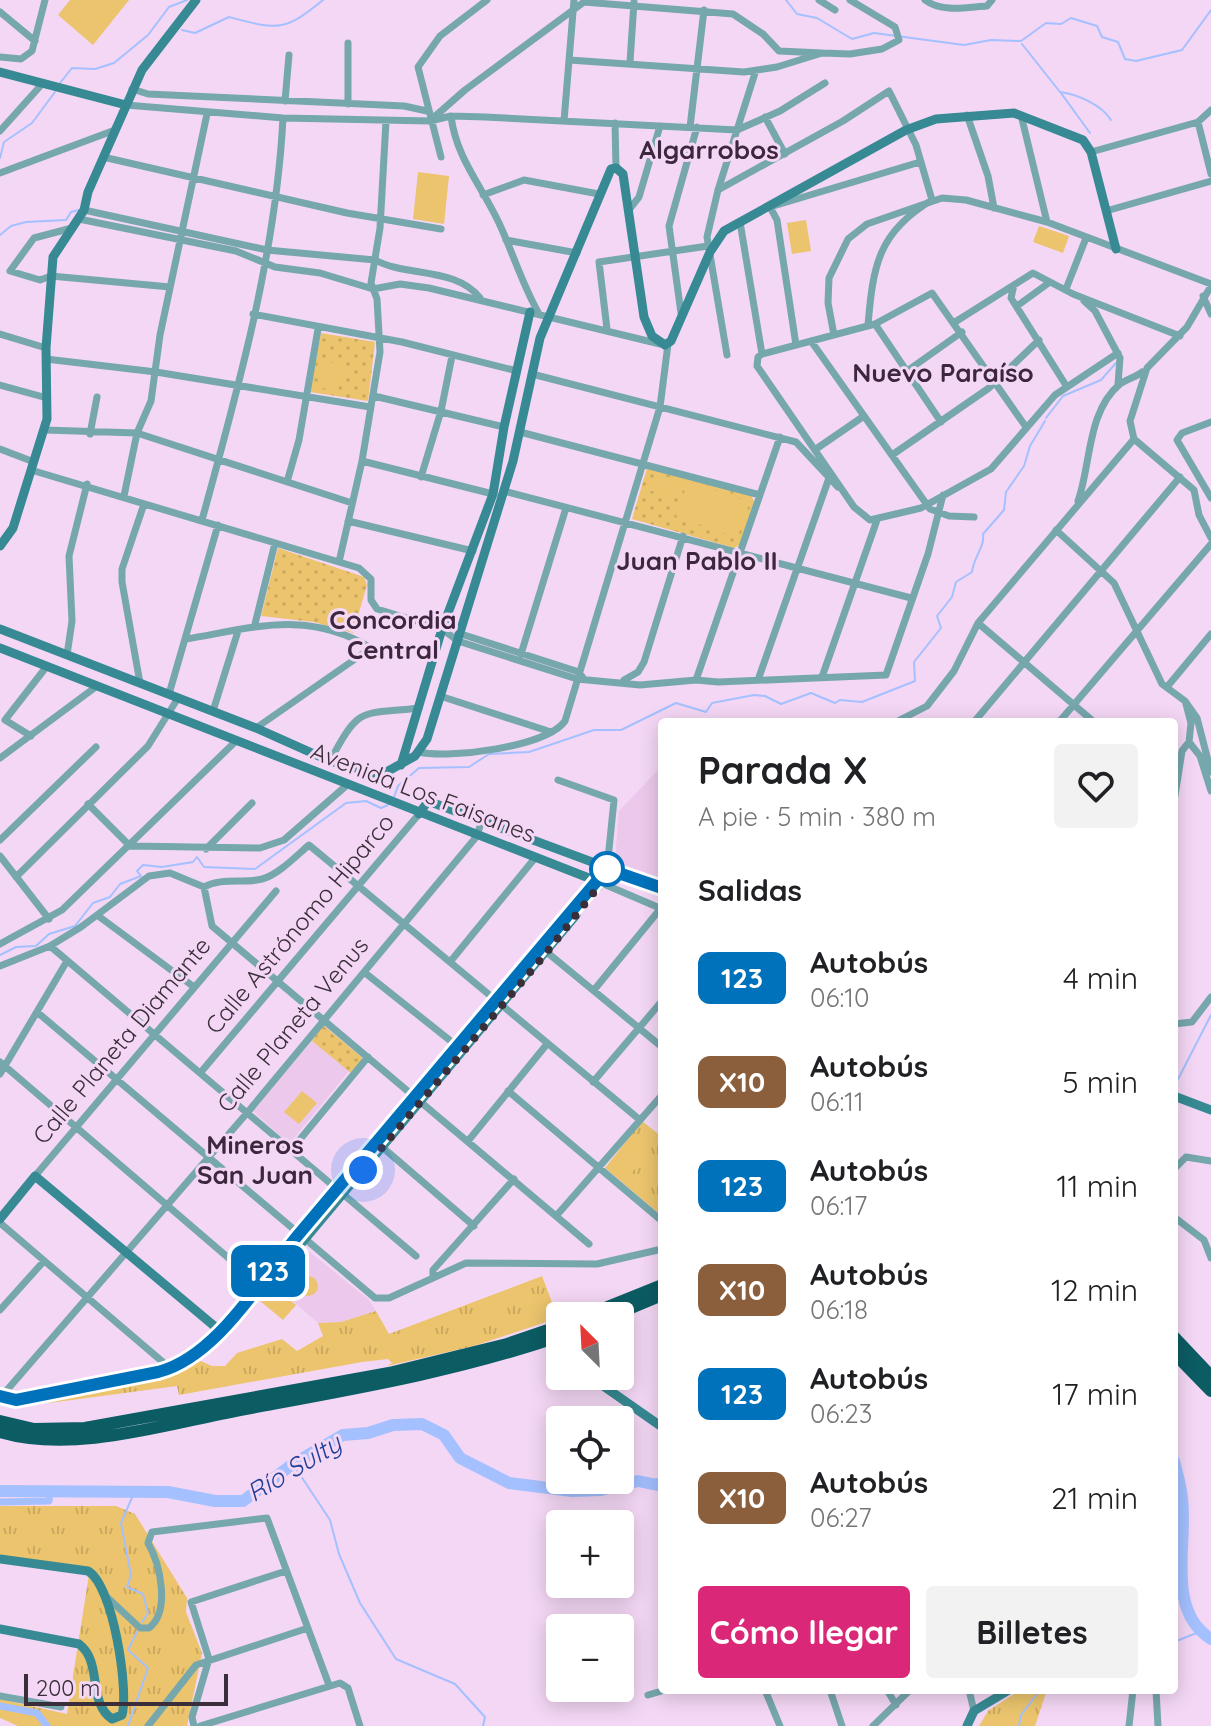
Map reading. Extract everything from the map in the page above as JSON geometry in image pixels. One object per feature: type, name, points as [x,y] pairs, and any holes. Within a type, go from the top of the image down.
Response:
[{"type":"highway","points":[[620,1302],[658,1287]]},
{"type":"highway","points":[[634,1307],[658,1297]]},
{"type":"highway","points":[[0,1421],[34,1429],[85,1428],[389,1373],[507,1344],[546,1331]]},
{"type":"highway","points":[[0,1432],[56,1441],[111,1434],[379,1384],[546,1340]]},
{"type":"highway","points":[[1178,1341],[1211,1376]]},
{"type":"highway","points":[[1178,1357],[1211,1391]]},
{"type":"street","points":[[0,57],[21,59],[32,51],[45,0]]},
{"type":"street","points":[[0,546],[13,528],[45,430],[46,354],[55,252],[82,215],[103,157],[142,70],[196,0]]},
{"type":"street","points":[[441,157],[418,67],[440,36],[487,0]]},
{"type":"street","points":[[819,0],[835,10]]},
{"type":"street","points":[[430,121],[559,19],[573,4],[634,2],[739,16],[779,51],[850,54],[882,49],[899,40],[895,27],[850,0]]},
{"type":"street","points":[[925,0],[939,7],[959,8],[987,6],[992,0]]},
{"type":"street","points":[[630,62],[634,2]]},
{"type":"street","points":[[564,121],[573,4]]},
{"type":"street","points":[[681,313],[670,218],[693,127],[696,67],[704,10]]},
{"type":"street","points":[[0,12],[35,41]]},
{"type":"street","points":[[559,19],[568,17],[572,25]]},
{"type":"street","points":[[348,43],[348,104]]},
{"type":"street","points":[[569,60],[756,70],[822,53]]},
{"type":"street","points":[[285,101],[289,55]]},
{"type":"street","points":[[419,752],[434,755],[476,753],[560,728],[580,676],[660,407],[664,344],[709,249],[718,190],[756,70]]},
{"type":"street","points":[[0,72],[126,105],[207,114],[386,121],[430,121],[451,116],[737,130],[825,83]]},
{"type":"street","points":[[1,130],[43,83]]},
{"type":"street","points":[[132,89],[148,94],[404,106],[427,111]]},
{"type":"street","points":[[718,190],[785,154],[889,91],[916,145],[932,200]]},
{"type":"street","points":[[1091,152],[1198,122],[1211,110]]},
{"type":"street","points":[[124,496],[137,433],[151,401],[170,287],[207,114]]},
{"type":"street","points":[[967,115],[984,161],[994,208]]},
{"type":"street","points":[[607,329],[599,262],[709,249],[724,231],[906,130],[936,119],[967,115],[1021,115],[1083,140],[1091,152],[1116,249]]},
{"type":"street","points":[[1021,115],[1047,222]]},
{"type":"street","points":[[401,765],[419,752],[459,638],[504,491],[532,374],[539,314],[526,291],[506,240],[459,152],[451,116]]},
{"type":"street","points":[[765,117],[785,154]]},
{"type":"street","points":[[202,520],[238,385],[279,195],[283,118]]},
{"type":"street","points":[[339,562],[374,396],[379,312],[371,283],[381,218],[386,121]]},
{"type":"street","points":[[1198,122],[1211,174]]},
{"type":"street","points":[[615,123],[616,168],[623,174],[644,317],[652,336],[664,344]]},
{"type":"street","points":[[627,213],[639,197],[660,126]]},
{"type":"street","points":[[0,173],[115,130]]},
{"type":"street","points":[[103,157],[441,229]]},
{"type":"street","points":[[770,207],[920,162]]},
{"type":"street","points":[[401,765],[442,629],[493,494],[517,371],[539,314],[577,253],[607,173],[616,168]]},
{"type":"street","points":[[483,195],[524,180],[599,194]]},
{"type":"street","points":[[1106,211],[1211,181]]},
{"type":"street","points":[[834,335],[828,303],[829,278],[848,239],[867,224],[932,200],[951,198],[1047,222],[1211,285],[1180,336],[1147,368],[1115,390]]},
{"type":"street","points":[[932,200],[903,222],[881,248],[873,272],[872,324],[941,422]]},
{"type":"street","points":[[770,207],[777,220],[796,345]]},
{"type":"street","points":[[82,215],[182,231],[267,250],[375,260],[387,266],[454,280],[473,289],[481,299]]},
{"type":"street","points":[[82,215],[180,241],[236,251],[265,263],[320,273],[373,289],[400,284],[481,299],[664,344]]},
{"type":"street","points":[[740,222],[762,354]]},
{"type":"street","points":[[72,228],[34,238],[10,271],[40,280],[51,276],[170,287]]},
{"type":"street","points":[[1070,292],[1086,238]]},
{"type":"street","points":[[506,240],[577,253]]},
{"type":"street","points":[[709,249],[727,355]]},
{"type":"street","points":[[955,322],[1033,273],[1070,292],[1180,336]]},
{"type":"street","points":[[1017,306],[1050,282]]},
{"type":"street","points":[[1015,284],[1010,294],[1067,387]]},
{"type":"street","points":[[1070,292],[1091,306],[1118,353],[1121,370],[1115,390],[1098,422],[1078,502]]},
{"type":"street","points":[[1026,427],[932,293],[872,324],[758,357],[757,366],[845,494],[861,515],[877,520],[927,505],[991,469],[1026,427],[1067,387],[1118,353]]},
{"type":"street","points":[[1203,296],[1211,314]]},
{"type":"street","points":[[253,314],[517,371]]},
{"type":"street","points":[[287,482],[318,329]]},
{"type":"street","points":[[907,371],[962,332]]},
{"type":"street","points":[[0,334],[46,354],[370,407]]},
{"type":"street","points":[[892,455],[994,381],[1039,340]]},
{"type":"street","points":[[811,341],[927,505],[939,513],[974,517]]},
{"type":"street","points":[[421,477],[441,411],[452,356]]},
{"type":"street","points":[[912,718],[927,706],[947,681],[978,623],[1134,439],[1132,412],[1147,368]]},
{"type":"street","points":[[532,374],[802,445],[845,494]]},
{"type":"street","points":[[0,385],[47,398]]},
{"type":"street","points":[[374,396],[504,427]]},
{"type":"street","points":[[90,434],[97,397]]},
{"type":"street","points":[[816,449],[864,416]]},
{"type":"street","points":[[1134,439],[1180,477],[1196,495],[1211,500],[1209,486],[1177,440],[1182,433],[1211,422]]},
{"type":"street","points":[[45,430],[90,434],[137,433],[218,462],[352,503]]},
{"type":"street","points":[[520,432],[760,495]]},
{"type":"street","points":[[696,680],[780,437]]},
{"type":"street","points":[[0,449],[33,466],[144,504],[366,572],[371,579],[372,606],[377,609],[580,676],[650,685],[696,680],[886,675],[928,554],[943,495]]},
{"type":"street","points":[[362,461],[493,494]]},
{"type":"street","points":[[977,718],[1180,477]]},
{"type":"street","points":[[758,680],[829,478]]},
{"type":"street","points":[[67,655],[72,621],[69,556],[87,484]]},
{"type":"street","points":[[504,491],[911,598]]},
{"type":"street","points":[[1063,718],[1211,541],[1199,515],[1196,495]]},
{"type":"street","points":[[140,683],[122,569],[144,504]]},
{"type":"street","points":[[521,654],[566,508]]},
{"type":"street","points":[[822,677],[877,520]]},
{"type":"street","points":[[348,521],[473,551]]},
{"type":"street","points":[[16,877],[148,746],[169,713],[218,525]]},
{"type":"street","points":[[1056,530],[1103,570],[1138,630],[1158,677],[1185,701],[1197,718],[1211,772]]},
{"type":"street","points":[[622,681],[634,677],[644,662],[683,536]]},
{"type":"street","points":[[255,624],[275,543]]},
{"type":"street","points":[[0,944],[49,919],[130,846],[252,727],[371,648],[353,637],[296,623],[255,624],[238,631],[186,639]]},
{"type":"street","points":[[978,623],[1090,718]]},
{"type":"street","name":"Avenida Los Faisanes","points":[[0,629],[213,711],[330,761],[373,775],[401,765]]},
{"type":"street","points":[[213,711],[238,631]]},
{"type":"street","points":[[1167,687],[1211,634]]},
{"type":"street","points":[[459,638],[521,654],[580,676]]},
{"type":"street","points":[[0,648],[100,687]]},
{"type":"street","points":[[31,736],[5,720],[47,666]]},
{"type":"street","points":[[0,758],[100,687],[111,672]]},
{"type":"street","name":"Avenida Los Faisanes","points":[[100,687],[658,907]]},
{"type":"street","points":[[440,696],[551,732]]},
{"type":"street","points":[[1178,789],[1182,751],[1189,742],[1191,723],[1185,701]]},
{"type":"street","points":[[330,761],[350,723],[360,715],[419,708]]},
{"type":"street","points":[[1189,742],[1200,756],[1211,791]]},
{"type":"street","points":[[0,840],[96,747]]},
{"type":"street","points":[[1,1396],[16,1400],[171,1369],[194,1356],[260,1285],[544,949],[607,869],[614,800],[558,780]]},
{"type":"street","points":[[88,804],[130,846],[260,848],[284,840],[347,785]]},
{"type":"street","name":"Avenida Los Faisanes","points":[[428,801],[658,887]]},
{"type":"street","name":"Calle Astrónomo Hiparco","points":[[201,1072],[428,801]]},
{"type":"street","points":[[206,849],[252,803]]},
{"type":"street","name":"Calle Planeta Venus","points":[[1,1396],[247,1113],[477,836],[482,819]]},
{"type":"street","points":[[0,966],[50,946],[158,872],[204,887],[214,882],[267,878],[309,845],[640,1120]]},
{"type":"street","points":[[0,856],[49,919]]},
{"type":"street","points":[[450,962],[535,858]]},
{"type":"street","points":[[204,887],[212,926],[589,1244]]},
{"type":"street","name":"Calle Planeta Diamante","points":[[0,1221],[230,942],[276,891]]},
{"type":"street","points":[[594,990],[658,912]]},
{"type":"street","points":[[97,915],[194,987]]},
{"type":"street","points":[[50,946],[416,1256]]},
{"type":"street","points":[[544,949],[658,1044]]},
{"type":"street","points":[[67,961],[2,1067],[260,1285]]},
{"type":"street","points":[[364,972],[457,1046]]},
{"type":"street","points":[[1178,1024],[1192,1022],[1211,997]]},
{"type":"street","points":[[418,1099],[457,1046],[498,1003]]},
{"type":"street","points":[[593,1082],[658,1006]]},
{"type":"street","points":[[37,1012],[370,1296],[381,1300],[433,1276],[478,1262],[597,1264],[658,1250]]},
{"type":"street","points":[[468,1141],[547,1044]]},
{"type":"street","points":[[292,1149],[368,1057]]},
{"type":"street","points":[[508,1091],[658,1218]]},
{"type":"street","points":[[1178,1098],[1211,1110]]},
{"type":"street","points":[[557,1215],[658,1100]]},
{"type":"street","points":[[379,1145],[474,1226]]},
{"type":"street","points":[[1178,1165],[1186,1157],[1211,1161]]},
{"type":"street","points":[[35,1176],[219,1330]]},
{"type":"street","points":[[433,1276],[433,1270],[514,1179]]},
{"type":"street","points":[[1178,1220],[1204,1240],[1211,1258]]},
{"type":"street","points":[[0,1221],[171,1369]]},
{"type":"street","points":[[0,1310],[44,1261]]},
{"type":"street","points":[[609,1390],[658,1424]]},
{"type":"street","points":[[108,1598],[140,1628],[149,1628],[156,1623],[161,1607],[159,1565],[148,1537],[160,1531],[267,1518],[329,1685]]},
{"type":"street","points":[[0,1559],[88,1571],[98,1577],[108,1598],[123,1709],[118,1722],[104,1712],[90,1657],[79,1644],[0,1629]]},
{"type":"street","points":[[286,1571],[191,1602],[209,1659],[203,1671],[197,1726],[340,1683],[348,1688],[360,1726]]},
{"type":"street","points":[[148,1726],[196,1665],[308,1628]]},
{"type":"street","points":[[648,1695],[658,1692]]},
{"type":"street","points":[[767,1694],[780,1726]]},
{"type":"street","points":[[831,1694],[842,1726]]},
{"type":"street","points":[[889,1694],[896,1705]]},
{"type":"street","points":[[873,1726],[906,1694]]},
{"type":"street","points":[[970,1694],[974,1711]]},
{"type":"street","points":[[967,1726],[974,1711],[1002,1694]]},
{"type":"street","points":[[1129,1726],[1133,1694]]},
{"type":"street","points":[[1156,1694],[1158,1726]]},
{"type":"street","points":[[0,1696],[61,1707]]},
{"type":"shaded area","points":[[658,770],[658,880],[622,867],[615,859],[619,811]]},
{"type":"shaded area","points":[[312,1041],[349,1071],[291,1142],[286,1141],[253,1111]]},
{"type":"shaded area","points":[[310,1252],[369,1300],[376,1311],[341,1322],[318,1323],[272,1283],[299,1254]]},
{"type":"green space","points":[[70,0],[129,0],[93,45],[58,15]]},
{"type":"green space","points":[[418,172],[449,176],[444,224],[413,219]]},
{"type":"green space","points":[[806,220],[811,251],[792,254],[787,223]]},
{"type":"green space","points":[[1039,226],[1069,236],[1063,253],[1033,242]]},
{"type":"green space","points":[[321,333],[375,342],[368,401],[310,392]]},
{"type":"green space","points":[[324,361],[343,365],[338,391],[318,387]]},
{"type":"green space","points":[[647,468],[751,495],[754,501],[742,544],[734,548],[632,519]]},
{"type":"green space","points":[[656,474],[683,481],[678,498],[651,491]]},
{"type":"green space","points":[[688,481],[750,502],[737,538],[676,516]]},
{"type":"green space","points":[[278,548],[364,577],[367,585],[353,633],[314,622],[261,616]]},
{"type":"green space","points":[[334,598],[355,602],[351,621],[330,617]]},
{"type":"green space","points":[[323,1025],[363,1058],[351,1073],[312,1041]]},
{"type":"green space","points":[[302,1091],[317,1103],[299,1124],[284,1112]]},
{"type":"green space","points":[[642,1121],[658,1134],[658,1213],[605,1168]]},
{"type":"green space","points":[[630,1146],[644,1156],[626,1181],[612,1171]]},
{"type":"green space","points":[[308,1276],[315,1279],[318,1286],[315,1293],[308,1296],[301,1293],[298,1286],[301,1279]]},
{"type":"green space","points":[[542,1276],[552,1302],[546,1302],[546,1322],[474,1346],[387,1366],[392,1363],[388,1359],[362,1362],[179,1395],[177,1386],[49,1403],[0,1404],[0,1400],[14,1402],[131,1383],[176,1369],[196,1359],[212,1366],[225,1366],[237,1353],[282,1339],[297,1351],[323,1336],[318,1323],[341,1322],[376,1311],[389,1334]]},
{"type":"green space","points":[[273,1286],[296,1305],[283,1320],[260,1301]]},
{"type":"green space","points":[[0,1506],[116,1506],[135,1514],[187,1598],[186,1612],[202,1653],[187,1726],[18,1726],[0,1718],[0,1699],[67,1714],[90,1568],[0,1556]]},
{"type":"green space","points":[[1014,1694],[1046,1694],[1035,1726],[979,1726],[988,1711]]},
{"type":"waterway","points":[[60,83],[72,68],[95,69],[114,63],[148,35],[169,7],[187,0]]},
{"type":"waterway","points":[[182,30],[195,33],[229,17],[270,26],[280,25],[299,18],[323,0]]},
{"type":"waterway","points":[[786,0],[797,14],[817,18],[852,39],[874,33],[964,45],[991,40],[1021,41],[1046,23],[1061,24],[1071,18],[1097,26],[1102,37],[1118,42],[1125,59],[1136,61],[1182,50],[1211,10]]},
{"type":"waterway","points":[[1022,44],[1060,92],[1088,101],[1111,120]]},
{"type":"waterway","points":[[0,158],[4,142],[32,123],[55,92]]},
{"type":"waterway","points":[[1061,93],[1090,133]]},
{"type":"waterway","points":[[0,235],[11,226],[26,222],[66,220],[71,212],[79,210]]},
{"type":"waterway","points":[[1046,418],[1063,396],[1101,380],[1116,363]]},
{"type":"waterway","points":[[394,797],[398,786],[419,768],[469,767],[489,754],[529,752],[594,730],[621,730],[676,703],[706,712],[712,703],[754,695],[765,696],[781,704],[811,693],[835,703],[840,700],[862,702],[915,681],[914,662],[941,628],[937,616],[952,597],[956,582],[972,572],[983,534],[1004,510],[1006,492],[1024,466],[1030,446],[1045,421]]},
{"type":"waterway","points":[[0,955],[16,947],[36,946],[49,934],[75,926],[93,903],[110,897],[120,884],[141,876],[137,871],[143,865],[162,867],[193,862],[197,857],[204,867],[255,869],[346,803],[366,801],[381,808],[388,805]]},
{"type":"waterway","points":[[1178,1079],[1211,1015]]},
{"type":"waterway","name":"Río Sulty","points":[[0,1491],[168,1492],[215,1501],[243,1501],[293,1464],[343,1435],[368,1433],[393,1425],[422,1424],[444,1435],[460,1458],[509,1483],[572,1491],[601,1490],[638,1481],[658,1485]]},
{"type":"waterway","points":[[293,1464],[330,1520],[339,1554],[360,1603],[396,1659],[455,1684],[485,1717],[483,1726]]},
{"type":"waterway","name":"Río Sulty","points":[[1178,1476],[1183,1516],[1183,1594],[1197,1626],[1211,1639]]},
{"type":"waterway","points":[[648,1481],[658,1479]]},
{"type":"waterway","points":[[0,1502],[49,1501],[50,1491]]},
{"type":"waterway","points":[[134,1493],[121,1523],[131,1575],[127,1587],[143,1594],[148,1613],[142,1622]]},
{"type":"waterway","points":[[128,1726],[148,1668],[128,1650],[137,1632]]},
{"type":"waterway","points":[[1178,1640],[1199,1632]]},
{"type":"waterway","points":[[1019,1726],[1021,1715],[1037,1694]]},
{"type":"waterway","points":[[0,1706],[37,1713],[47,1726]]},
{"type":"bus line","name":"123","points":[[0,1396],[16,1400],[158,1372],[181,1366],[194,1356],[260,1285],[262,1278],[607,869],[658,887]]},
{"type":"district","name":"Algarrobos","points":[[709,150]]},
{"type":"district","name":"Nuevo Paraíso","points":[[943,373]]},
{"type":"district","name":"Juan Pablo II","points":[[697,561]]},
{"type":"district","name":"Concordia Central","points":[[393,635]]},
{"type":"district","name":"Mineros San Juan","points":[[255,1160]]},
{"type":"route","points":[[363,1170],[547,952],[598,887],[607,869]]}]
